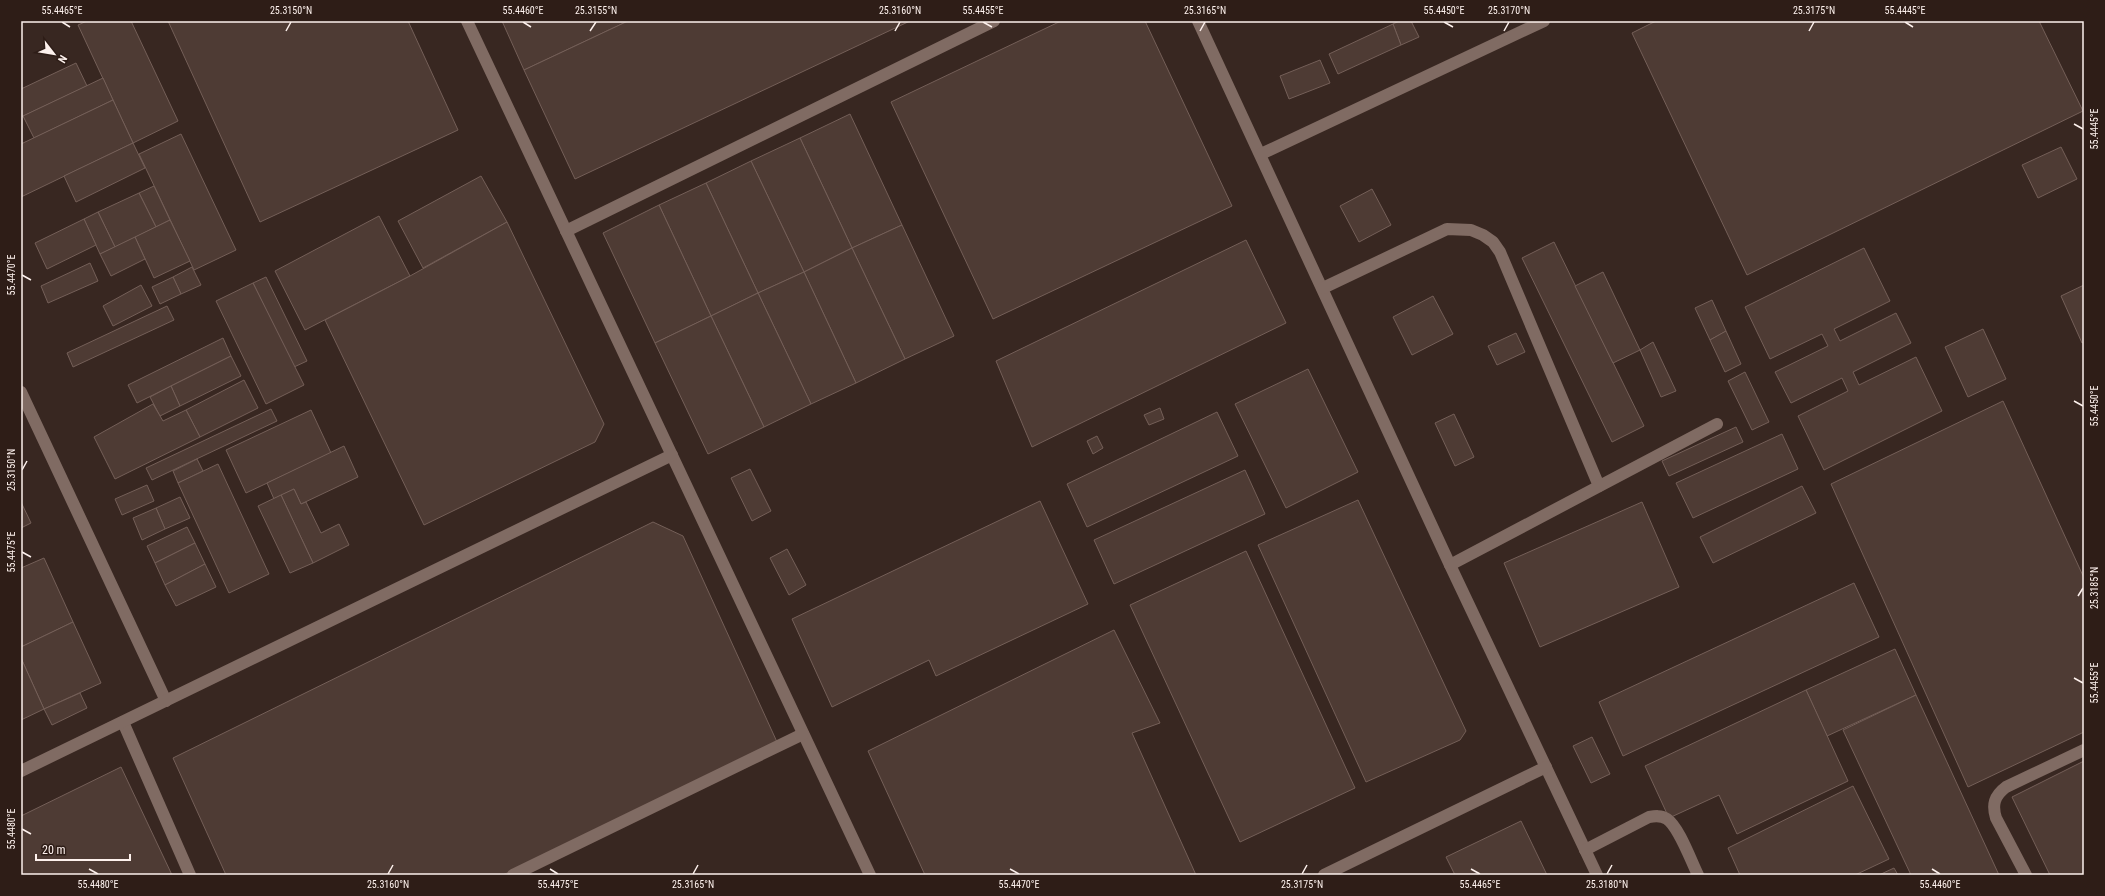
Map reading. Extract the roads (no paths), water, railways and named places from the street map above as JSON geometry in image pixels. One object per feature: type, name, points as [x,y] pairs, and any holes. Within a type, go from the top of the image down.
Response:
[{"type":"street","points":[[467,21],[870,875]]},
{"type":"street","points":[[566,231],[994,21]]},
{"type":"street","points":[[1198,21],[1261,154],[1450,565],[1597,875]]},
{"type":"street","points":[[1261,154],[1544,21]]},
{"type":"street","points":[[1323,288],[1447,229],[1465,229],[1483,235],[1493,242],[1500,252],[1599,486]]},
{"type":"street","points":[[21,392],[166,701]]},
{"type":"street","points":[[1450,565],[1717,424]]},
{"type":"street","points":[[21,771],[672,455]]},
{"type":"street","points":[[123,722],[190,875]]},
{"type":"street","points":[[514,875],[803,734]]},
{"type":"street","points":[[2026,875],[1996,818],[1993,810],[1994,800],[1998,792],[2006,787],[2084,750]]},
{"type":"street","points":[[1324,875],[1546,767]]},
{"type":"street","points":[[1585,850],[1649,817],[1658,816],[1668,819],[1675,827],[1698,875]]}]
